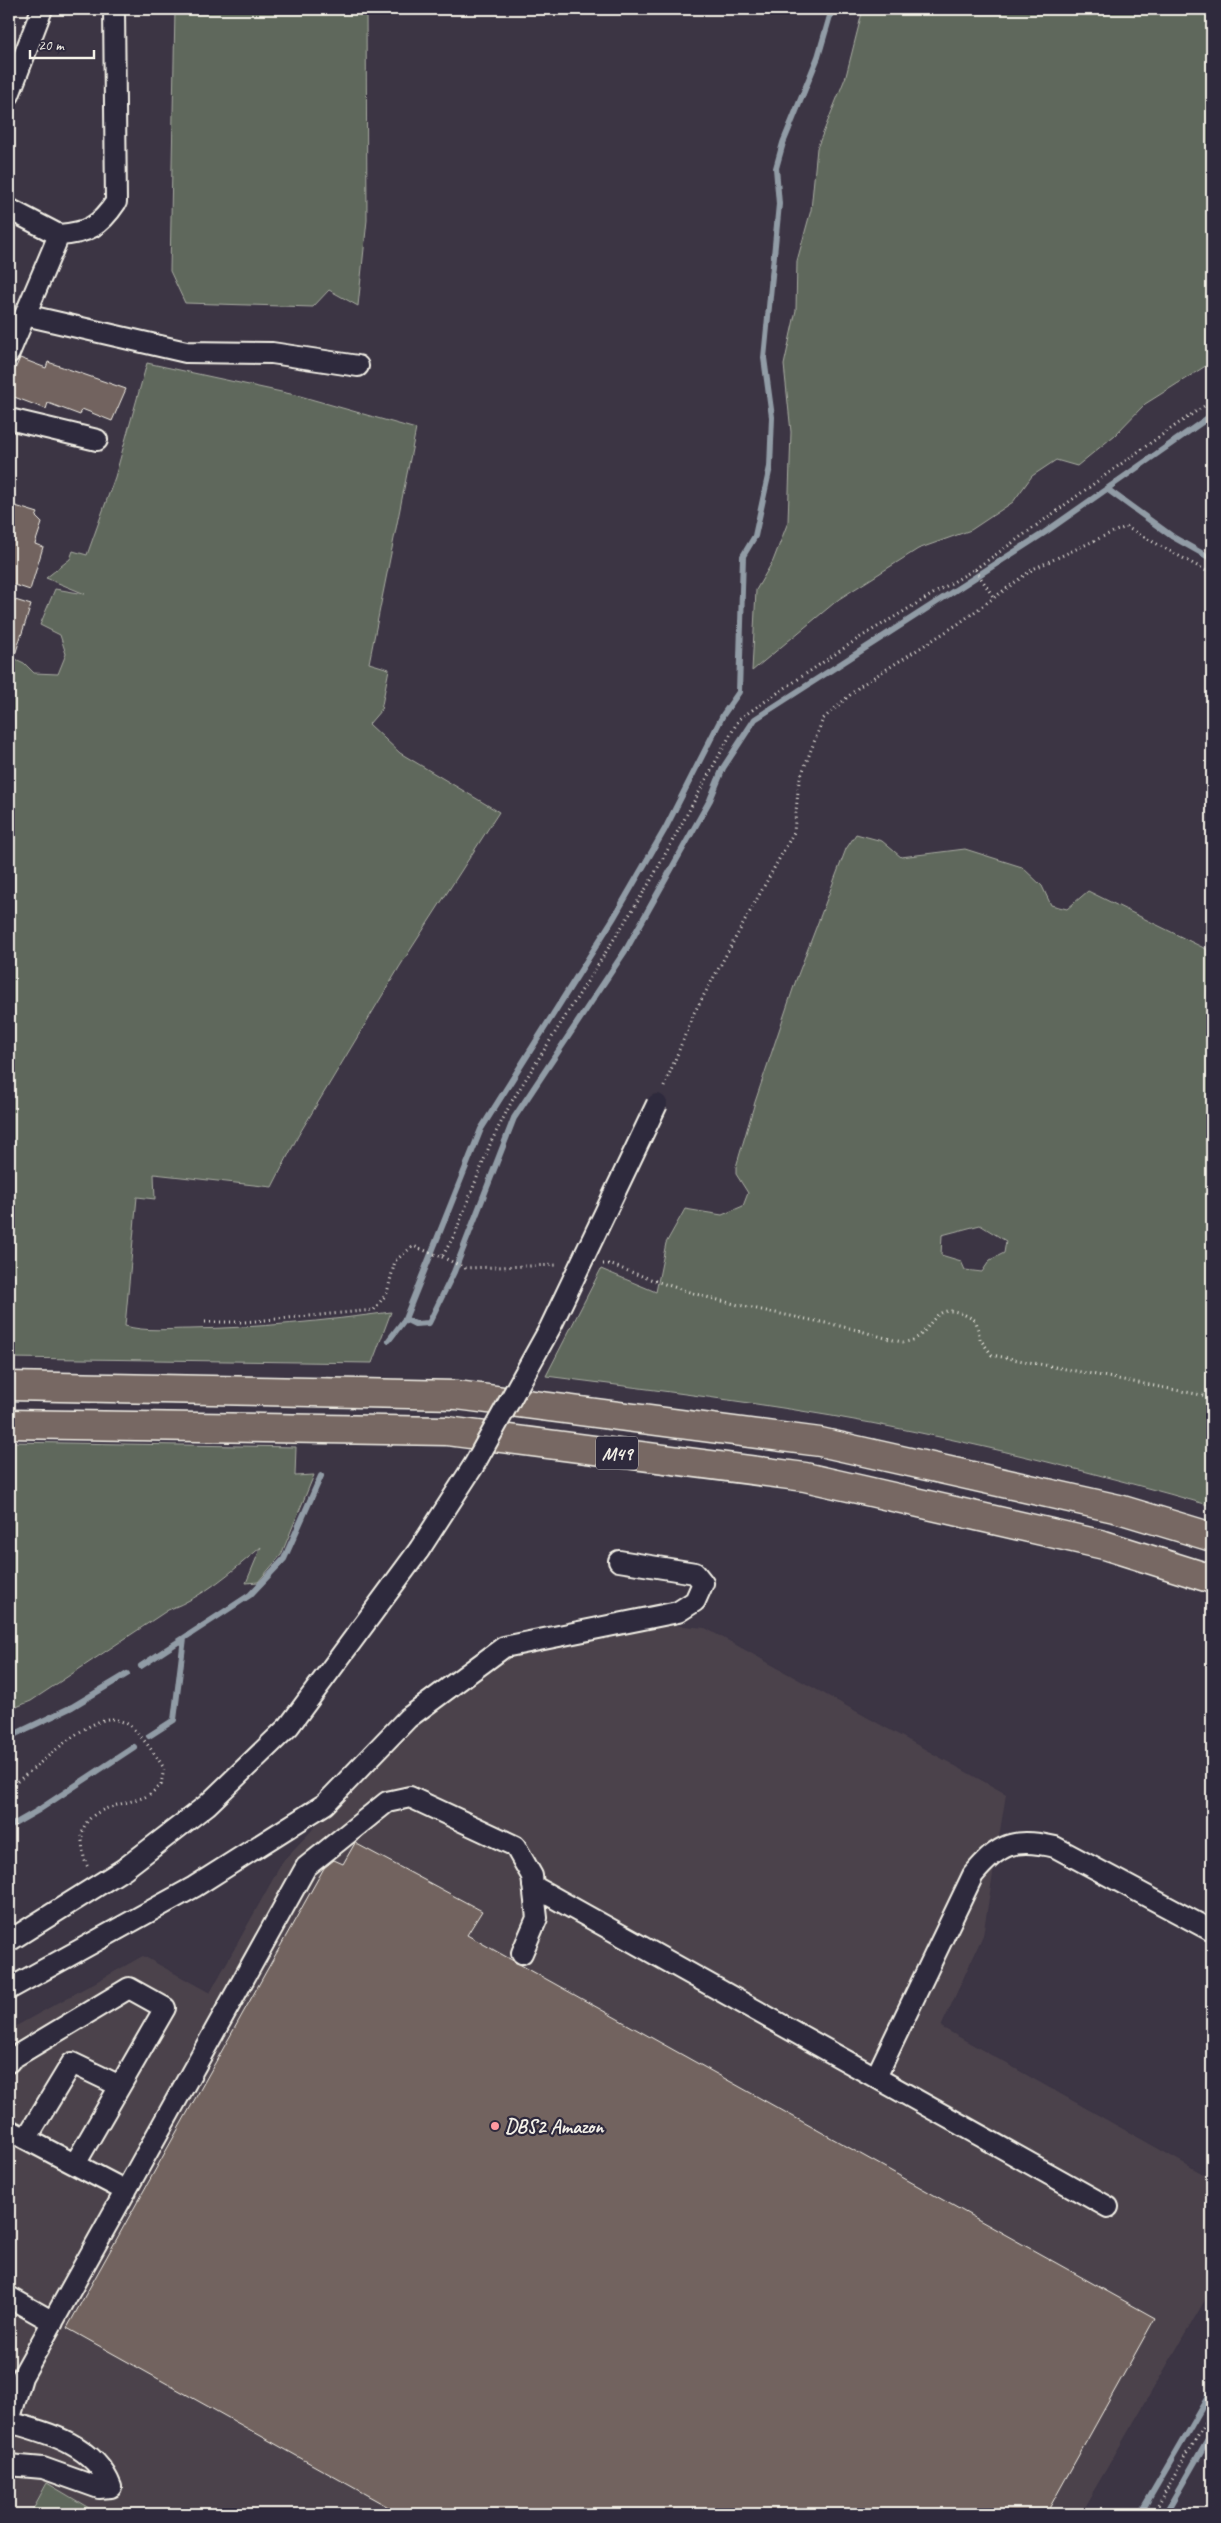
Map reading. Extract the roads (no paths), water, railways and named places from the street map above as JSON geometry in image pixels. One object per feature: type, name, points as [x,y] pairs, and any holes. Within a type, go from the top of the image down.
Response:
[{"type":"highway","name":"M49","points":[[9,1386],[457,1395],[820,1442],[1119,1509],[1212,1537]]},
{"type":"highway","name":"M49","points":[[9,1424],[447,1431],[728,1467],[805,1477],[1104,1545],[1212,1579]]},
{"type":"lane","points":[[9,95],[42,9]]},
{"type":"lane","points":[[9,209],[59,235],[77,234],[104,221],[116,202],[114,9]]},
{"type":"lane","points":[[9,353],[59,235]]},
{"type":"lane","points":[[25,315],[186,352],[272,353],[358,366]]},
{"type":"lane","points":[[9,420],[97,440]]},
{"type":"lane","points":[[9,1941],[98,1885],[207,1805],[289,1726],[420,1550],[474,1465],[550,1328],[657,1104]]},
{"type":"lane","points":[[9,1989],[194,1887],[325,1804],[408,1718],[504,1647],[678,1612],[695,1601],[704,1583],[695,1573],[619,1562]]},
{"type":"lane","points":[[9,2465],[43,2468],[98,2488],[111,2488],[106,2475],[97,2461],[70,2443],[44,2432],[9,2422],[22,2377],[306,1867],[388,1802],[410,1797],[515,1846],[532,1876],[537,1918],[522,1953]]},
{"type":"lane","points":[[876,2077],[973,1875],[990,1855],[1010,1845],[1032,1841],[1055,1847],[1212,1931]]},
{"type":"lane","points":[[533,1886],[1108,2207]]},
{"type":"lane","points":[[9,2062],[11,2059],[129,1988],[165,2008],[75,2164]]},
{"type":"lane","points":[[120,2086],[72,2063],[18,2134],[126,2191]]},
{"type":"lane","points":[[9,2297],[53,2322]]},
{"type":"waterway","points":[[389,1340],[405,1319],[481,1129],[613,919],[665,829],[723,715],[739,692],[743,556],[755,536],[770,467],[772,417],[764,358],[779,204],[776,168],[783,143],[818,57],[832,9]]},
{"type":"waterway","points":[[405,1319],[415,1324],[429,1323],[454,1272],[514,1118],[627,948],[710,800],[723,768],[755,719],[1044,533],[1212,415]]},
{"type":"waterway","points":[[1107,489],[1173,537],[1212,559]]},
{"type":"waterway","points":[[141,1666],[250,1595],[284,1559],[321,1476]]},
{"type":"waterway","points":[[149,1736],[174,1720],[184,1638]]},
{"type":"waterway","points":[[9,1737],[72,1707],[127,1674]]},
{"type":"waterway","points":[[9,1827],[37,1811],[134,1747]]},
{"type":"waterway","points":[[1140,2514],[1212,2390]]},
{"type":"waterway","points":[[1165,2514],[1212,2432]]},
{"type":"place","name":"DBS2 Amazon","points":[[495,2126]]}]
